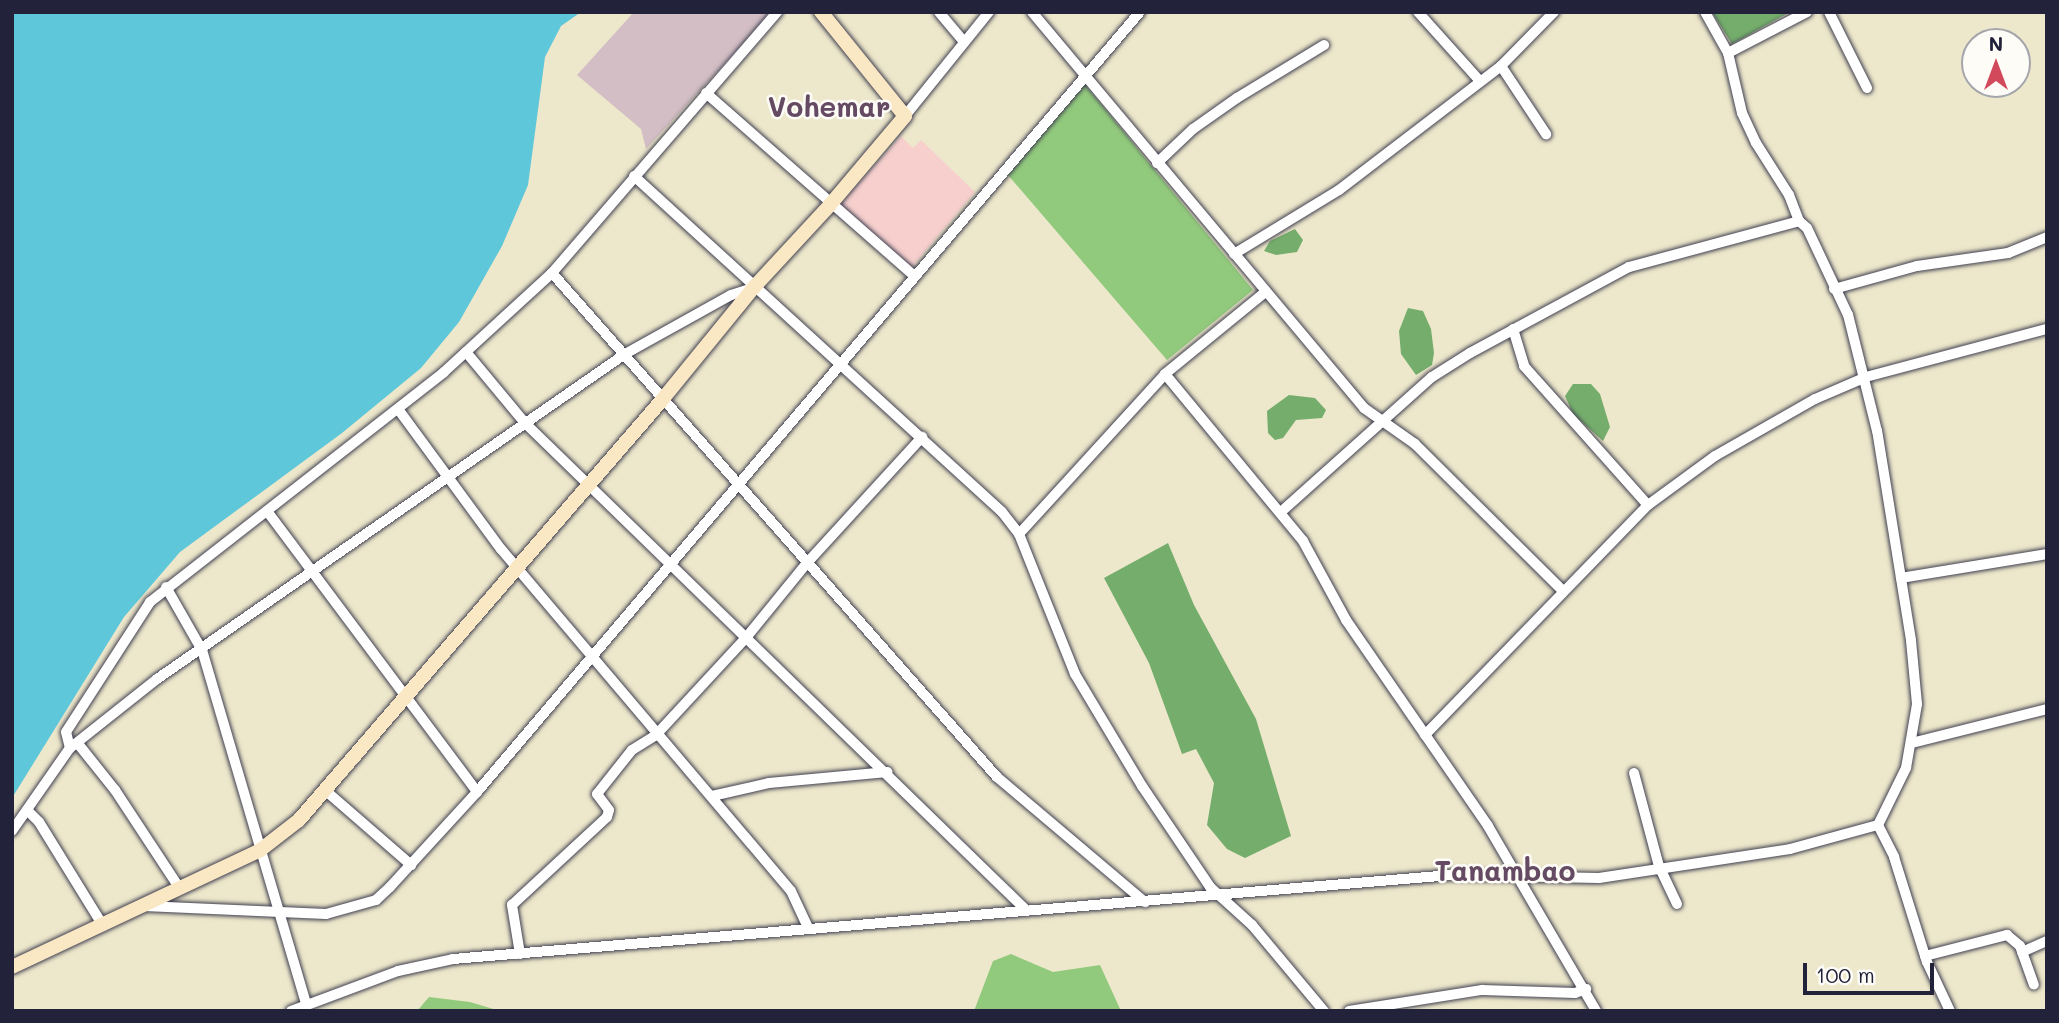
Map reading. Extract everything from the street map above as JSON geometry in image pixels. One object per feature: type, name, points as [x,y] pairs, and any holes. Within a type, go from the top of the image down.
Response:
[{"type":"street","points":[[178,886],[116,790],[74,746],[66,732],[150,602],[398,410],[552,273],[778,12]]},
{"type":"street","points":[[821,12],[905,116]]},
{"type":"street","points":[[939,12],[964,42]]},
{"type":"street","points":[[12,967],[143,906],[178,886],[258,851],[326,791],[662,400],[754,287],[829,206],[989,12]]},
{"type":"street","points":[[1032,12],[1264,293],[1364,408],[1462,488],[1562,590]]},
{"type":"street","points":[[143,906],[326,914],[352,909],[376,900],[477,792],[1083,75],[1140,12]]},
{"type":"street","points":[[1418,12],[1479,80]]},
{"type":"street","points":[[1234,254],[1339,190],[1479,80],[1501,66],[1554,12]]},
{"type":"street","points":[[291,1011],[306,1003],[409,969],[453,959],[808,927],[1224,896],[1451,875],[1599,878],[1659,866],[1790,849],[1878,825],[1906,768],[1917,704],[1901,578],[1866,377],[1848,316],[1807,228],[1799,221],[1742,113],[1728,53],[1705,12]]},
{"type":"street","points":[[1728,53],[1807,12]]},
{"type":"street","points":[[1829,12],[1867,88]]},
{"type":"street","points":[[1157,163],[1194,129],[1237,98],[1324,46]]},
{"type":"street","points":[[1501,66],[1546,134]]},
{"type":"street","points":[[706,93],[829,206],[914,276]]},
{"type":"street","points":[[634,176],[838,364],[922,437],[1019,534],[1075,674],[1142,786],[1209,887],[1224,896],[1324,1011]]},
{"type":"street","points":[[1282,511],[1432,376],[1513,329],[1629,267],[1799,221]]},
{"type":"street","points":[[1834,289],[1917,267],[2008,253],[2047,237]]},
{"type":"street","points":[[552,273],[625,354],[662,400],[740,481],[807,563],[997,777],[1145,902]]},
{"type":"street","points":[[12,831],[74,746],[158,679],[625,354],[731,295],[754,287]]},
{"type":"street","points":[[1019,534],[1165,374],[1264,293]]},
{"type":"street","points":[[1513,329],[1524,366],[1648,505]]},
{"type":"street","points":[[1424,735],[1562,590],[1648,505],[1715,456],[1815,399],[1866,377],[2047,329]]},
{"type":"street","points":[[466,352],[525,424],[589,483],[745,639],[773,660],[1027,911]]},
{"type":"street","points":[[1165,374],[1282,511],[1346,620],[1482,816],[1513,876],[1586,989],[1596,1011]]},
{"type":"street","points":[[398,410],[592,658],[791,891],[808,927]]},
{"type":"street","points":[[520,954],[512,905],[607,817],[609,810],[597,794],[632,750],[656,735],[745,639],[807,563],[922,437]]},
{"type":"street","points":[[267,511],[311,574],[477,792]]},
{"type":"street","points":[[1901,578],[2047,554]]},
{"type":"street","points":[[166,587],[202,650],[258,851],[280,912],[306,1003]]},
{"type":"street","points":[[1912,743],[2047,709]]},
{"type":"street","points":[[712,796],[759,785],[887,772]]},
{"type":"street","points":[[1634,773],[1659,866],[1677,904]]},
{"type":"street","points":[[326,791],[411,865]]},
{"type":"street","points":[[27,810],[39,822],[102,924]]},
{"type":"street","points":[[1878,825],[1894,857],[1926,956],[1950,1011]]},
{"type":"street","points":[[1926,956],[2007,936],[2022,952],[2034,985]]},
{"type":"street","points":[[2022,952],[2047,941]]},
{"type":"street","points":[[1349,1011],[1482,990],[1575,993],[1586,989]]},
{"type":"shaded area","points":[[634,12],[772,12],[646,149],[641,129],[577,75]]},
{"type":"shaded area","points":[[901,136],[913,148],[921,140],[975,192],[911,268],[839,205]]},
{"type":"green space","points":[[1712,12],[1790,12],[1732,44]]},
{"type":"green space","points":[[1083,82],[1253,290],[1167,360],[1008,175]]},
{"type":"green space","points":[[1295,229],[1303,240],[1297,252],[1276,255],[1264,251],[1270,241]]},
{"type":"green space","points":[[1408,308],[1423,311],[1431,329],[1434,353],[1432,365],[1416,375],[1401,354],[1399,331]]},
{"type":"green space","points":[[1573,384],[1591,384],[1600,394],[1610,427],[1603,441],[1573,414],[1565,396]]},
{"type":"green space","points":[[1289,395],[1315,398],[1326,410],[1322,418],[1296,420],[1283,438],[1275,440],[1268,433],[1267,411]]},
{"type":"green space","points":[[1168,543],[1194,605],[1256,719],[1291,836],[1245,858],[1227,849],[1207,825],[1214,783],[1196,749],[1182,754],[1149,663],[1104,578]]},
{"type":"green space","points":[[1011,954],[1053,972],[1100,965],[1121,1011],[974,1011],[993,961]]},
{"type":"green space","points":[[429,997],[470,1002],[500,1011],[417,1011]]},
{"type":"water","points":[[12,12],[581,12],[561,26],[545,57],[528,185],[502,246],[459,322],[421,368],[342,433],[180,552],[124,617],[12,798]]},
{"type":"district","name":"Vohemar","points":[[829,106]]},
{"type":"district","name":"Tanambao","points":[[1505,870]]}]
